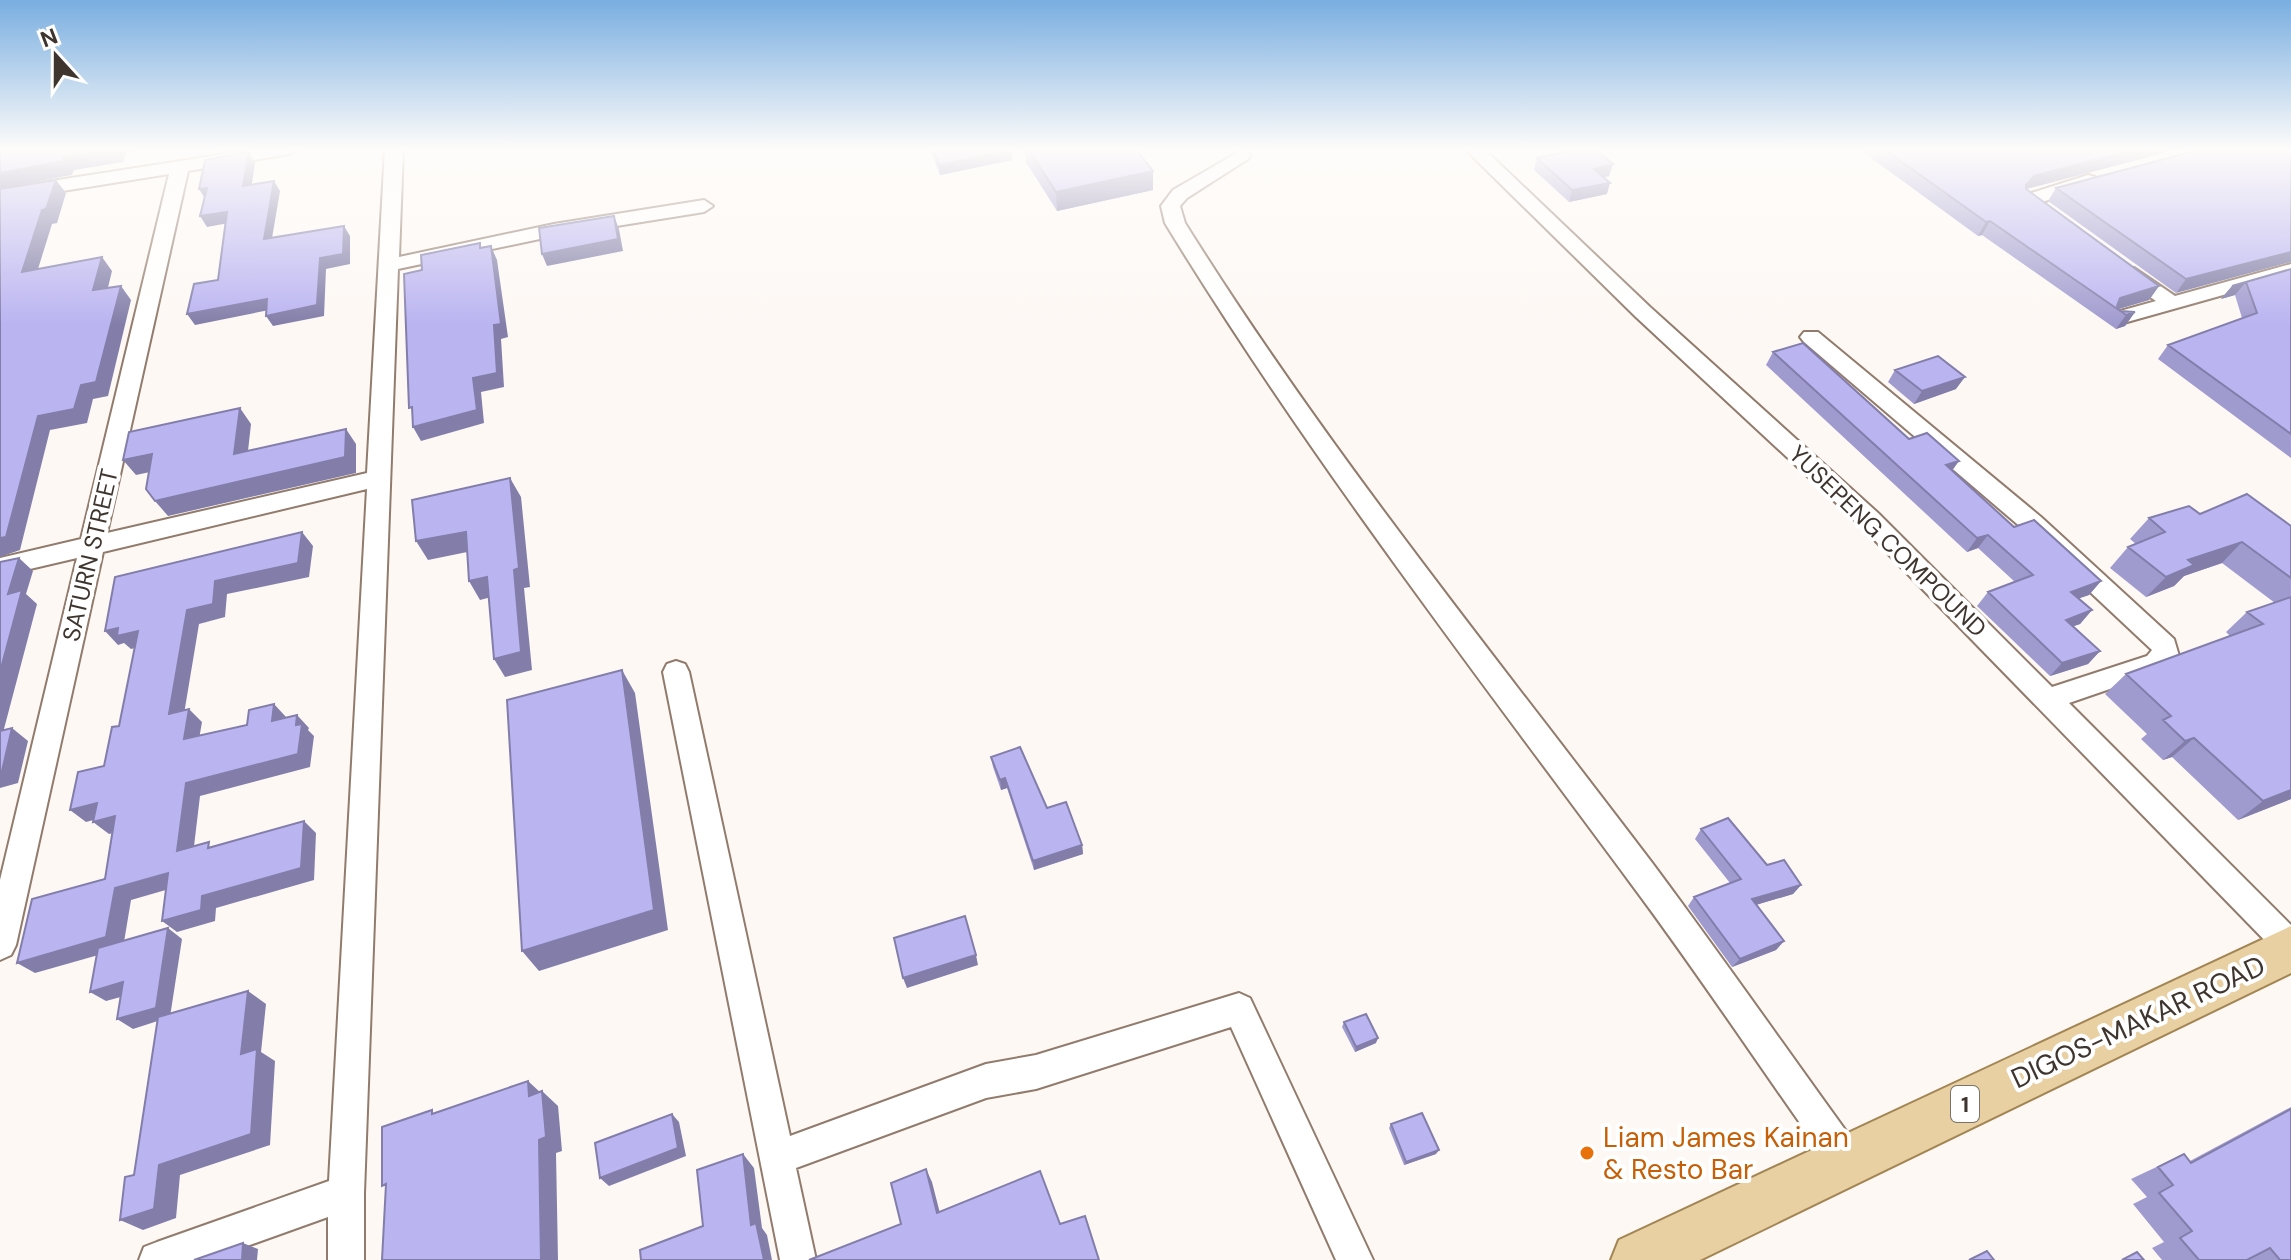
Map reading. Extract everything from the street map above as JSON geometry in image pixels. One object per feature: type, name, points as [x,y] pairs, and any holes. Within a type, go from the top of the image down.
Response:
[{"type":"main road","name":"DIGOS-MAKAR ROAD","points":[[1639,1260],[2291,948]]},
{"type":"street","name":"SATURN STREET","points":[[0,945],[170,208]]},
{"type":"street","points":[[346,1260],[346,1193],[391,208]]},
{"type":"street","points":[[389,265],[554,230],[693,208]]},
{"type":"street","points":[[1171,208],[1175,223],[1233,317],[1507,698],[1642,874],[1847,1161]]},
{"type":"street","name":"YUSEPENG COMPOUND","points":[[1535,208],[1643,312],[1869,519],[2291,948]]},
{"type":"street","points":[[2039,208],[2070,232]]},
{"type":"street","points":[[2109,260],[2173,304]]},
{"type":"street","points":[[2120,318],[2291,270]]},
{"type":"street","points":[[1811,337],[2032,523],[2165,646],[2166,656],[2156,663],[2049,699]]},
{"type":"street","points":[[0,567],[380,478]]},
{"type":"street","points":[[676,672],[798,1260]]},
{"type":"street","points":[[777,1158],[986,1081],[1036,1072],[1239,1009],[1355,1260]]},
{"type":"street","points":[[157,1260],[346,1193]]},
{"type":"building","points":[[0,208],[46,208],[42,210],[22,272],[102,257],[93,290],[121,286],[96,382],[81,385],[74,409],[38,416],[6,537],[0,538]]},
{"type":"building","points":[[202,208],[269,208],[264,239],[344,226],[343,254],[320,258],[317,305],[266,316],[267,299],[187,314],[194,284],[218,280],[227,212],[200,216]]},
{"type":"building","points":[[1966,208],[2052,208],[2159,286],[2120,298],[2117,306],[2120,311],[1990,221],[1986,222]]},
{"type":"building","points":[[2084,208],[2291,208],[2291,252],[2186,279]]},
{"type":"building","points":[[614,216],[618,239],[542,254],[539,228]]},
{"type":"building","points":[[480,243],[480,248],[491,246],[501,324],[494,325],[497,373],[473,378],[477,410],[413,427],[412,407],[409,408],[404,274],[422,270],[421,255]]},
{"type":"building","points":[[2291,269],[2291,434],[2168,345],[2257,313],[2246,282],[2232,286]]},
{"type":"building","points":[[1803,343],[1909,439],[1927,433],[1959,461],[1946,465],[2014,527],[2034,520],[2101,581],[2071,592],[2092,610],[2066,620],[2100,651],[2062,663],[1988,592],[2033,575],[1988,535],[1977,538],[1773,352]]},
{"type":"building","points":[[1938,356],[1965,377],[1922,391],[1895,370]]},
{"type":"building","points":[[240,408],[234,454],[346,429],[345,457],[155,501],[146,489],[152,454],[123,460],[129,432]]},
{"type":"building","points":[[510,478],[519,568],[514,570],[521,652],[494,659],[487,577],[469,581],[466,532],[416,541],[412,500]]},
{"type":"building","points":[[2247,494],[2291,526],[2291,578],[2242,542],[2188,560],[2194,565],[2166,577],[2128,547],[2165,532],[2149,518],[2189,506],[2200,514]]},
{"type":"building","points":[[302,532],[298,563],[215,581],[213,604],[187,610],[169,714],[189,709],[184,739],[247,725],[249,710],[274,704],[272,721],[297,715],[296,725],[302,724],[298,754],[186,783],[177,851],[209,842],[208,848],[304,821],[301,868],[202,896],[201,910],[162,921],[168,873],[115,888],[106,937],[17,963],[32,899],[105,879],[115,816],[93,822],[97,803],[70,810],[78,772],[104,766],[112,727],[119,726],[138,631],[117,636],[118,628],[105,631],[115,577]]},
{"type":"building","points":[[19,558],[8,594],[22,590],[0,672],[0,562]]},
{"type":"building","points":[[2291,597],[2291,790],[2263,801],[2194,738],[2185,741],[2163,720],[2171,716],[2126,674],[2263,624],[2247,612]]},
{"type":"building","points":[[622,670],[654,910],[522,951],[507,700]]},
{"type":"building","points":[[12,728],[2,771],[0,771],[0,731]]},
{"type":"building","points":[[1020,747],[1047,808],[1066,802],[1082,845],[1033,861],[1005,778],[1000,780],[991,757]]},
{"type":"building","points":[[1728,818],[1767,865],[1784,860],[1801,885],[1752,899],[1784,941],[1740,959],[1694,897],[1741,879],[1701,829]]},
{"type":"building","points":[[965,916],[976,955],[903,978],[894,938]]},
{"type":"building","points":[[168,928],[156,1008],[117,1019],[123,982],[90,992],[98,948]]},
{"type":"building","points":[[248,991],[241,1054],[257,1049],[251,1134],[159,1165],[154,1209],[120,1220],[125,1177],[134,1175],[158,1017]]},
{"type":"building","points":[[1366,1014],[1378,1038],[1356,1047],[1344,1022]]},
{"type":"building","points":[[528,1081],[529,1096],[542,1091],[546,1137],[539,1140],[541,1260],[382,1260],[386,1184],[382,1186],[382,1127],[432,1110],[432,1114]]},
{"type":"building","points":[[2291,1109],[2291,1260],[2280,1260],[2270,1248],[2247,1260],[2199,1260],[2180,1238],[2192,1231],[2159,1193],[2173,1185],[2158,1167],[2184,1154],[2191,1163]]},
{"type":"building","points":[[1422,1113],[1439,1150],[1406,1162],[1391,1124]]},
{"type":"building","points":[[672,1114],[678,1148],[600,1178],[595,1143]]},
{"type":"building","points":[[743,1154],[751,1225],[756,1223],[764,1260],[641,1260],[640,1250],[703,1226],[697,1170]]},
{"type":"building","points":[[926,1169],[937,1213],[1040,1171],[1060,1224],[1085,1216],[1099,1260],[809,1260],[901,1224],[891,1183]]},
{"type":"building","points":[[243,1243],[242,1260],[194,1260]]},
{"type":"building","points":[[1987,1251],[1994,1260],[1969,1260]]},
{"type":"building","points":[[2137,1252],[2144,1260],[2122,1260]]},
{"type":"place","name":"Liam James Kainan & Resto Bar","points":[[1587,1153]]}]
